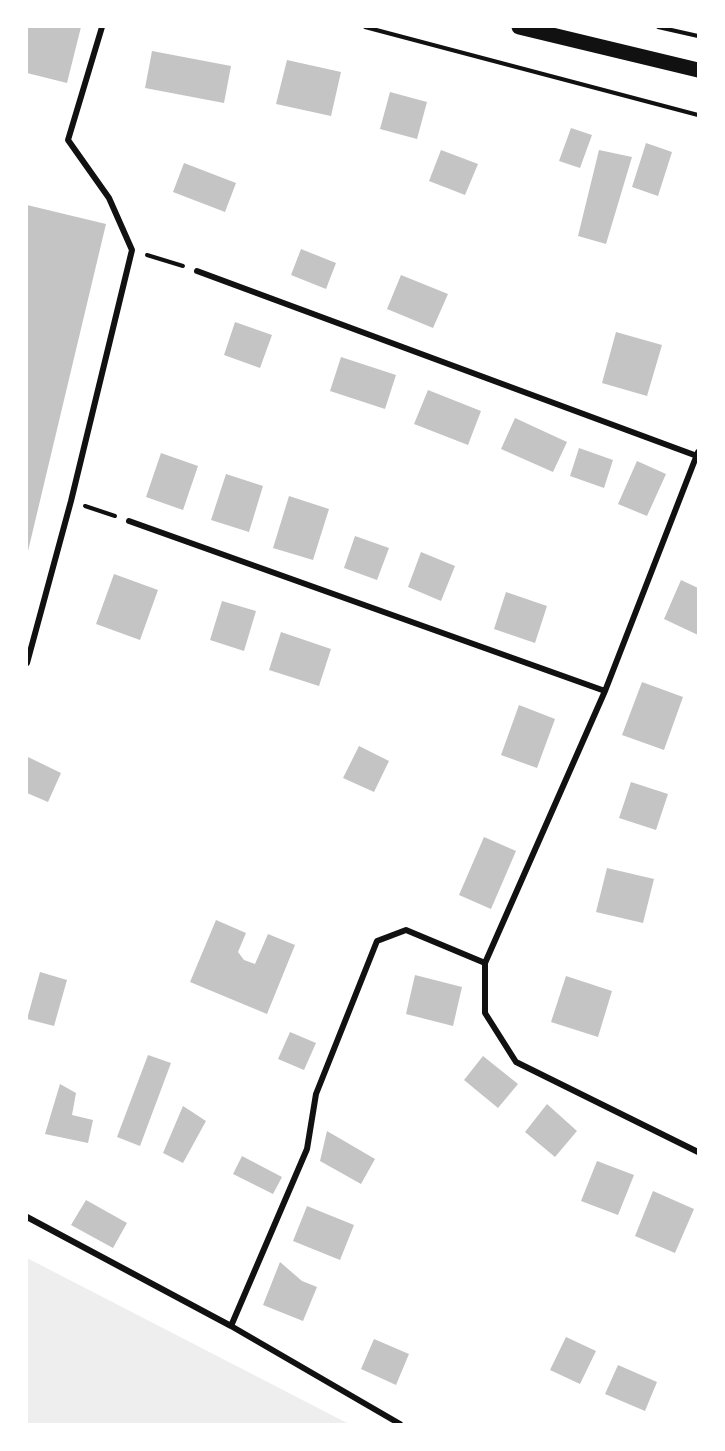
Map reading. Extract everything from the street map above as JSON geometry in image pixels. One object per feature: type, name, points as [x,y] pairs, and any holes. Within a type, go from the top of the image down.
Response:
[{"type":"main road","points":[[519,27],[698,70]]},
{"type":"street","points":[[27,663],[71,501],[132,250],[110,198],[68,140],[102,27]]},
{"type":"street","points":[[196,271],[697,454],[605,691],[485,963],[485,1013],[516,1062],[698,1152]]},
{"type":"street","points":[[129,521],[605,691]]},
{"type":"street","points":[[231,1326],[307,1149],[316,1094],[377,941],[406,930],[485,963]]},
{"type":"street","points":[[27,1217],[53,1228],[231,1326],[400,1424]]},
{"type":"path","points":[[365,27],[698,115]]},
{"type":"path","points":[[658,27],[698,36]]},
{"type":"path","points":[[132,250],[196,271]]},
{"type":"path","points":[[71,501],[129,521]]},
{"type":"shaded area","points":[[27,1258],[349,1424],[27,1424]]},
{"type":"building","points":[[27,27],[81,27],[67,83],[27,73]]},
{"type":"building","points":[[152,51],[231,66],[224,103],[145,88]]},
{"type":"building","points":[[287,60],[341,72],[331,116],[276,104]]},
{"type":"building","points":[[390,92],[427,102],[417,139],[380,129]]},
{"type":"building","points":[[571,128],[592,135],[580,168],[559,161]]},
{"type":"building","points":[[646,143],[672,152],[658,196],[632,187]]},
{"type":"building","points":[[441,150],[478,164],[465,195],[429,181]]},
{"type":"building","points":[[599,150],[632,157],[606,244],[578,236]]},
{"type":"building","points":[[184,163],[236,183],[225,212],[173,192]]},
{"type":"building","points":[[27,205],[106,224],[28,551],[27,551]]},
{"type":"building","points":[[301,249],[336,263],[326,289],[291,275]]},
{"type":"building","points":[[401,275],[448,294],[433,328],[387,309]]},
{"type":"building","points":[[235,322],[272,335],[260,368],[224,355]]},
{"type":"building","points":[[616,332],[662,345],[647,396],[602,383]]},
{"type":"building","points":[[341,357],[396,375],[385,409],[330,391]]},
{"type":"building","points":[[428,390],[481,411],[468,445],[414,424]]},
{"type":"building","points":[[515,418],[567,442],[553,472],[501,449]]},
{"type":"building","points":[[579,448],[613,460],[604,488],[570,476]]},
{"type":"building","points":[[161,453],[198,466],[183,510],[146,497]]},
{"type":"building","points":[[637,461],[666,474],[647,516],[618,504]]},
{"type":"building","points":[[226,474],[263,486],[249,532],[211,520]]},
{"type":"building","points":[[289,496],[329,509],[313,560],[273,548]]},
{"type":"building","points":[[355,536],[389,548],[377,580],[344,568]]},
{"type":"building","points":[[421,552],[455,566],[441,601],[408,587]]},
{"type":"building","points":[[114,574],[158,590],[140,640],[96,624]]},
{"type":"building","points":[[681,580],[698,588],[698,635],[664,619]]},
{"type":"building","points":[[506,592],[547,606],[535,643],[494,629]]},
{"type":"building","points":[[222,601],[256,611],[244,651],[210,640]]},
{"type":"building","points":[[281,632],[331,649],[319,686],[269,670]]},
{"type":"building","points":[[642,682],[683,697],[664,750],[622,735]]},
{"type":"building","points":[[519,705],[555,719],[537,768],[501,755]]},
{"type":"building","points":[[359,746],[389,761],[374,792],[343,778]]},
{"type":"building","points":[[28,757],[61,773],[48,802],[27,793]]},
{"type":"building","points":[[631,782],[668,794],[656,830],[619,818]]},
{"type":"building","points":[[484,837],[516,851],[491,909],[459,895]]},
{"type":"building","points":[[607,868],[654,879],[643,923],[596,912]]},
{"type":"building","points":[[216,920],[246,933],[238,952],[244,960],[255,964],[268,934],[295,945],[267,1014],[190,982]]},
{"type":"building","points":[[40,972],[67,980],[54,1026],[27,1019]]},
{"type":"building","points":[[415,975],[462,987],[453,1026],[406,1014]]},
{"type":"building","points":[[566,976],[612,991],[598,1037],[551,1022]]},
{"type":"building","points":[[290,1032],[316,1043],[304,1070],[278,1059]]},
{"type":"building","points":[[148,1055],[171,1063],[140,1146],[117,1137]]},
{"type":"building","points":[[483,1056],[518,1084],[498,1108],[464,1080]]},
{"type":"building","points":[[60,1084],[76,1093],[72,1115],[93,1120],[88,1143],[45,1134]]},
{"type":"building","points":[[547,1104],[577,1131],[555,1157],[525,1132]]},
{"type":"building","points":[[183,1106],[206,1121],[183,1163],[163,1153]]},
{"type":"building","points":[[327,1131],[375,1159],[361,1184],[320,1161]]},
{"type":"building","points":[[242,1156],[282,1177],[273,1194],[233,1174]]},
{"type":"building","points":[[597,1161],[634,1175],[618,1215],[581,1201]]},
{"type":"building","points":[[653,1191],[694,1209],[675,1253],[635,1236]]},
{"type":"building","points":[[86,1200],[127,1223],[113,1248],[71,1225]]},
{"type":"building","points":[[307,1206],[354,1225],[340,1260],[293,1241]]},
{"type":"building","points":[[280,1262],[302,1281],[317,1287],[303,1321],[263,1305]]},
{"type":"building","points":[[566,1337],[596,1351],[580,1384],[550,1370]]},
{"type":"building","points":[[374,1339],[409,1354],[396,1385],[361,1369]]},
{"type":"building","points":[[618,1365],[657,1382],[645,1411],[605,1394]]}]
